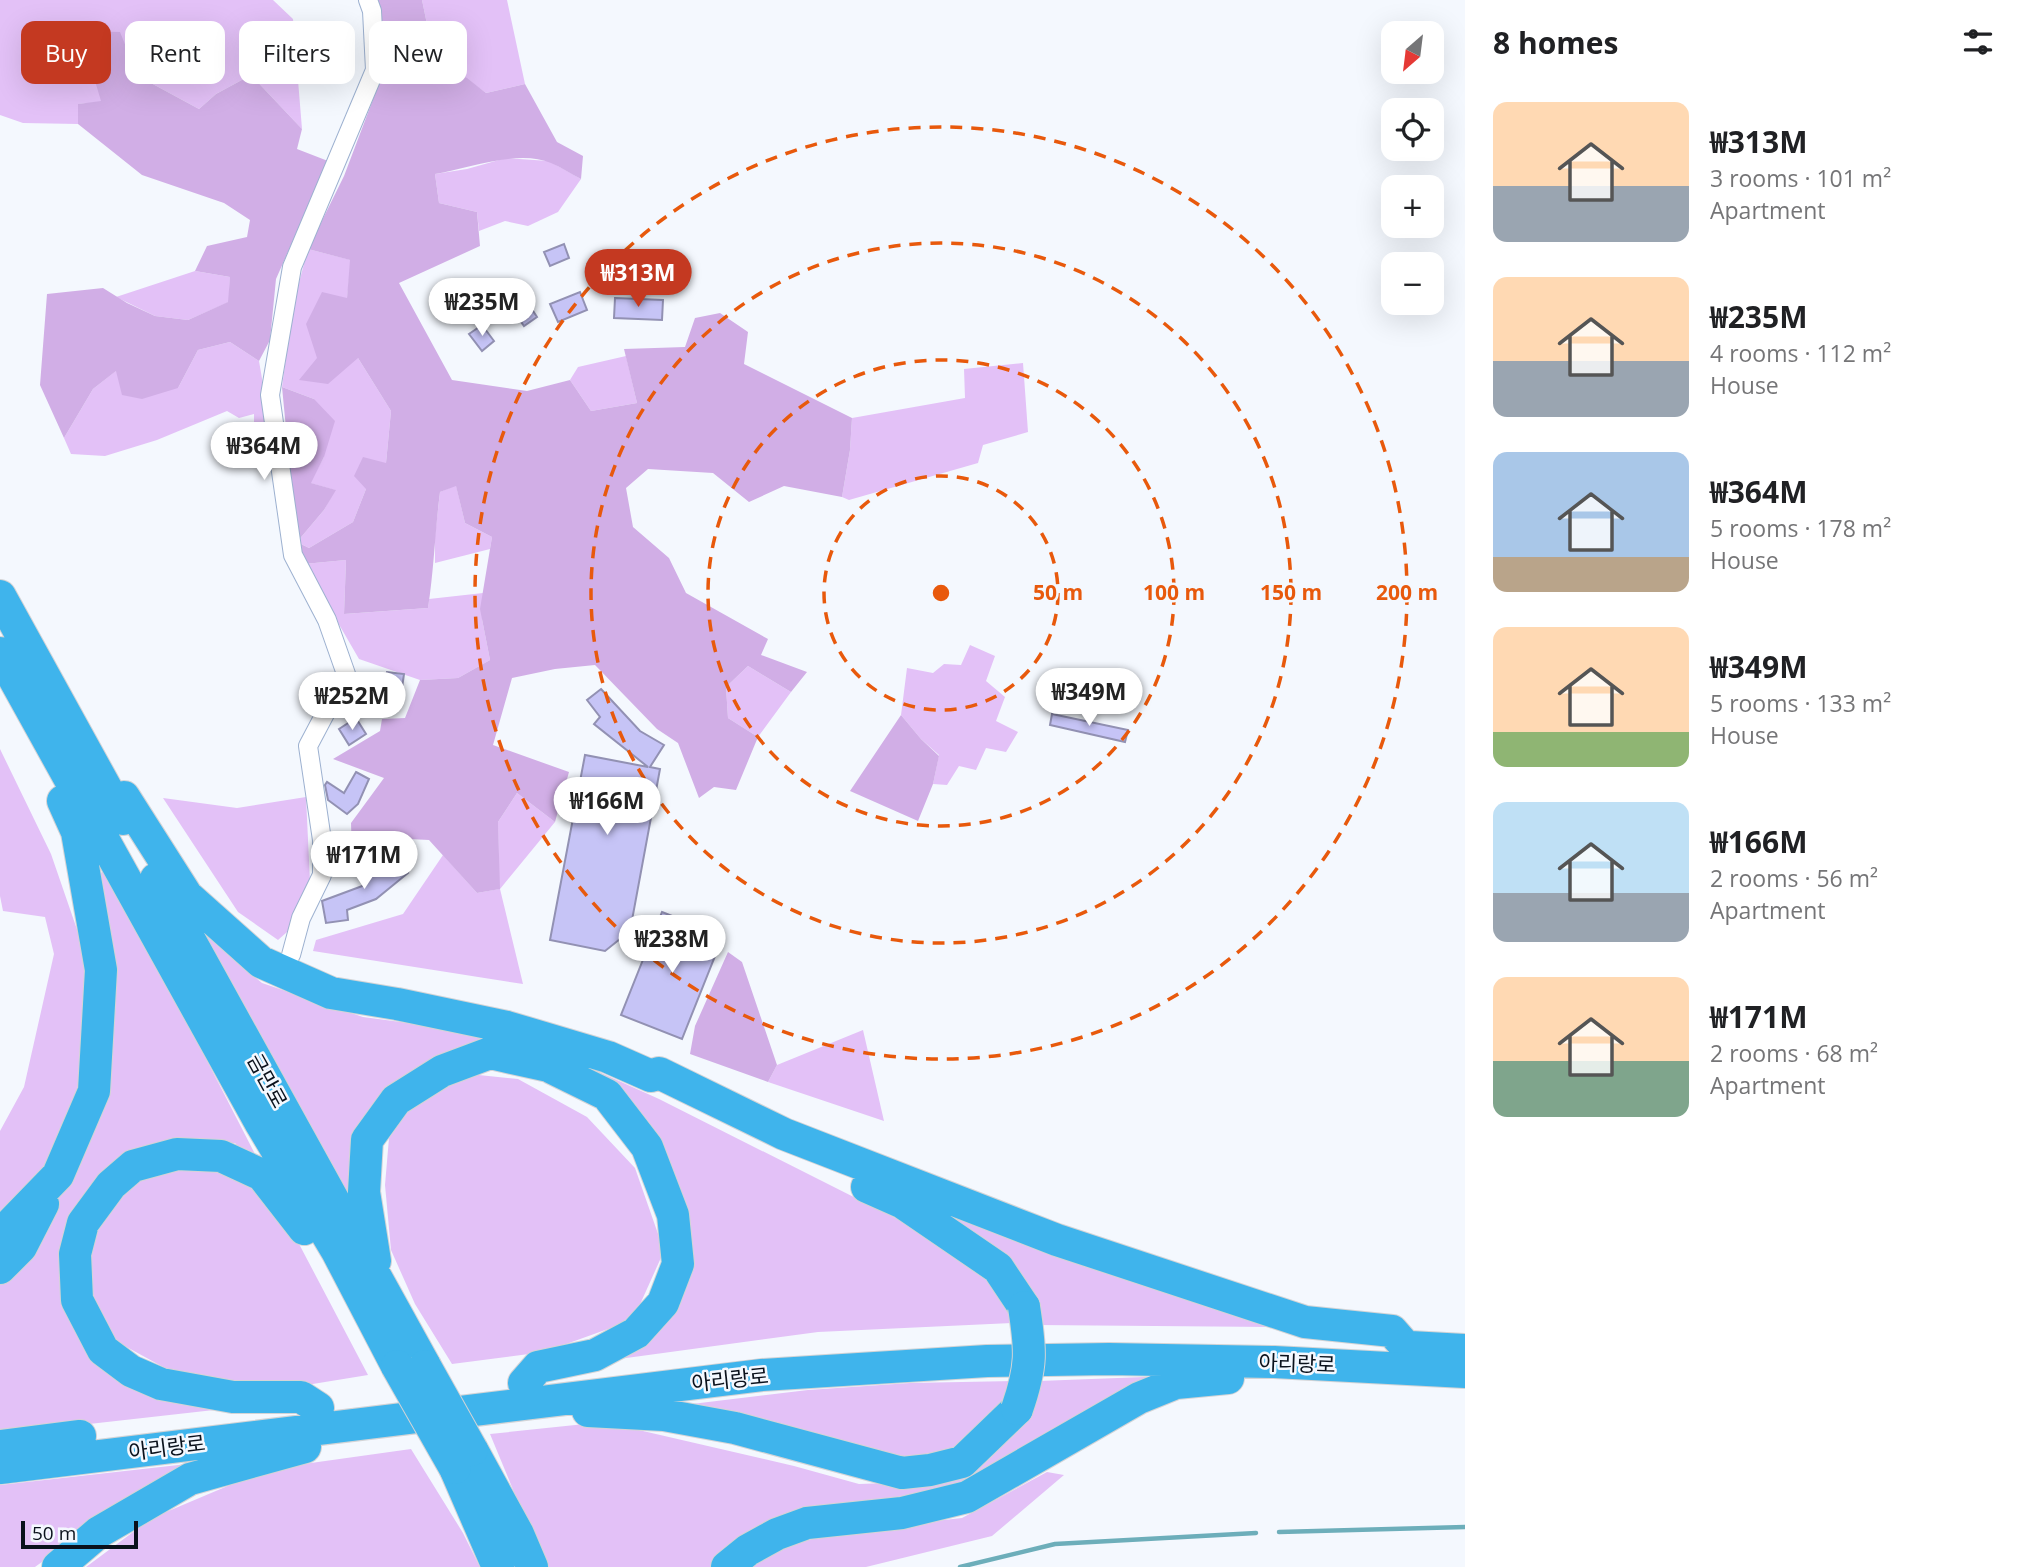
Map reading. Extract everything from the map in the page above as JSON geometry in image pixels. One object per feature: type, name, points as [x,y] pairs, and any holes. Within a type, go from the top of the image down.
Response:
[{"type":"highway","name":"금만로","points":[[0,596],[379,1283],[411,1366]]},
{"type":"highway","name":"금만로","points":[[0,653],[260,1122],[337,1251],[411,1366],[463,1459],[518,1534],[532,1567]]},
{"type":"highway","points":[[0,1268],[21,1247],[58,1175],[94,1091],[101,970],[77,832],[31,729],[38,723]]},
{"type":"highway","points":[[114,802],[124,797],[187,896],[261,962],[331,993],[507,1027],[608,1057],[651,1076],[656,1083],[761,1137],[903,1203],[998,1268],[1024,1307],[1030,1346],[1028,1378],[1017,1409],[962,1462],[930,1470],[902,1473],[735,1428],[664,1415],[583,1411],[571,1398]]},
{"type":"highway","points":[[379,1283],[364,1192],[368,1140],[396,1100],[442,1071],[491,1053],[548,1066],[607,1095],[647,1147],[673,1215],[678,1264],[663,1303],[636,1334],[595,1355],[538,1367],[524,1383]]},
{"type":"highway","points":[[651,1076],[659,1073],[784,1134],[1057,1240],[1305,1322],[1392,1331],[1406,1346]]},
{"type":"highway","points":[[58,1567],[99,1532],[190,1479],[323,1442],[323,1418],[301,1396],[233,1397],[161,1384],[131,1371],[103,1350],[77,1300],[75,1254],[83,1223],[111,1185],[133,1167],[177,1154],[220,1156],[262,1175],[323,1254],[337,1251]]},
{"type":"highway","points":[[0,1234],[58,1175]]},
{"type":"highway","name":"아리랑로","points":[[0,1468],[323,1418],[524,1383],[890,1345],[1070,1339],[1406,1346],[1465,1350]]},
{"type":"highway","name":"아리랑로","points":[[0,1446],[571,1398],[762,1376],[987,1361],[1109,1359],[1274,1362],[1465,1373]]},
{"type":"highway","points":[[727,1567],[748,1550],[777,1534],[807,1523],[902,1513],[967,1497],[1139,1398],[1175,1383],[1261,1375],[1274,1362]]},
{"type":"highway","name":"금만로","points":[[463,1459],[498,1567]]},
{"type":"street","points":[[291,955],[301,918],[323,875],[322,840],[308,746],[346,674],[327,620],[293,555],[270,396],[292,267],[375,70],[372,11],[368,0]]},
{"type":"shaded area","points":[[0,0],[273,0],[293,19],[239,21],[239,82],[216,94],[199,109],[153,84],[225,84],[225,21],[125,21],[127,84],[101,102],[78,104],[78,124],[23,123],[0,115]]},
{"type":"shaded area","points":[[371,0],[422,0],[426,21],[377,21]]},
{"type":"shaded area","points":[[422,0],[507,0],[525,84],[486,93],[467,79],[467,21],[426,21]]},
{"type":"shaded area","points":[[111,32],[120,32],[125,44],[125,84],[153,84],[199,109],[216,94],[239,82],[239,84],[260,84],[302,129],[297,149],[328,161],[276,279],[270,340],[259,361],[230,342],[198,350],[178,388],[142,399],[122,395],[116,371],[93,389],[64,438],[40,385],[47,294],[103,288],[155,316],[188,320],[228,302],[230,277],[195,271],[207,246],[247,237],[250,220],[224,203],[142,175],[78,124],[78,104],[101,101],[96,84],[111,84]]},
{"type":"shaded area","points":[[467,78],[486,93],[525,84],[557,142],[583,156],[581,179],[551,163],[524,158],[494,161],[435,174],[439,203],[477,212],[480,246],[399,283],[452,380],[527,391],[570,380],[591,411],[637,403],[624,349],[685,347],[695,318],[720,313],[748,332],[744,364],[852,418],[842,497],[784,486],[749,502],[713,473],[648,469],[626,488],[633,527],[669,558],[686,593],[768,639],[761,655],[807,672],[791,692],[748,666],[726,687],[728,718],[758,737],[736,790],[714,787],[699,798],[678,743],[657,729],[595,665],[555,669],[512,678],[493,745],[569,772],[555,822],[517,793],[498,822],[500,889],[477,893],[429,840],[409,839],[352,855],[351,823],[384,778],[333,759],[380,731],[382,719],[405,718],[420,680],[458,678],[490,660],[480,609],[492,537],[465,523],[456,486],[440,492],[428,608],[344,614],[346,560],[304,564],[297,542],[309,548],[353,522],[366,489],[354,476],[363,457],[386,463],[391,411],[358,358],[328,384],[299,380],[317,358],[306,324],[322,292],[347,298],[350,260],[308,249],[344,176],[379,84],[467,84]]},
{"type":"shaded area","points":[[260,84],[298,84],[302,129]]},
{"type":"shaded area","points":[[506,158],[549,161],[581,179],[558,212],[528,226],[505,221],[479,231],[477,212],[439,203],[435,174],[467,169]]},
{"type":"shaded area","points":[[308,249],[351,260],[347,299],[358,358],[391,411],[386,463],[366,489],[353,522],[309,548],[297,542],[324,510],[335,490],[310,483],[324,457],[314,399],[282,387],[293,305]]},
{"type":"shaded area","points":[[195,271],[230,277],[229,302],[188,320],[155,316],[116,297]]},
{"type":"shaded area","points":[[230,342],[259,361],[274,449],[254,439],[254,414],[239,418],[227,411],[157,440],[105,456],[71,454],[64,438],[93,389],[117,370],[178,388],[198,350]]},
{"type":"shaded area","points":[[626,356],[637,403],[591,411],[570,380],[578,367]]},
{"type":"shaded area","points":[[1023,363],[1028,432],[983,445],[978,463],[849,500],[842,497],[852,418],[965,398],[964,369]]},
{"type":"shaded area","points":[[282,387],[314,399],[335,421],[324,457],[311,483],[336,490],[324,510],[297,542]]},
{"type":"shaded area","points":[[456,485],[465,523],[492,537],[490,549],[435,563],[440,492]]},
{"type":"shaded area","points":[[346,560],[344,614],[428,608],[429,599],[483,593],[482,619],[490,660],[458,678],[420,680],[359,659],[304,564]]},
{"type":"shaded area","points":[[970,645],[995,656],[986,681],[1005,697],[996,721],[1018,732],[1006,752],[986,748],[976,770],[959,766],[947,785],[933,784],[939,755],[901,715],[907,668],[933,673],[944,664],[961,665]]},
{"type":"shaded area","points":[[748,666],[791,692],[758,737],[728,718],[726,687]]},
{"type":"shaded area","points":[[901,715],[939,756],[933,784],[918,821],[850,791]]},
{"type":"shaded area","points":[[0,749],[51,854],[93,976],[82,1086],[48,1168],[0,1219],[0,1131],[24,1087],[54,954],[45,917],[3,911],[0,896]]},
{"type":"shaded area","points":[[517,793],[555,822],[500,889],[523,984],[313,951],[316,940],[403,914],[443,855],[477,893],[499,889],[498,822]]},
{"type":"shaded area","points":[[306,797],[310,882],[287,932],[278,940],[238,912],[163,798],[237,808]]},
{"type":"shaded area","points":[[106,864],[273,1189],[235,1143],[179,1144],[126,1159],[65,1258],[126,1382],[214,1410],[0,1434],[0,1281],[95,1116],[116,1004],[99,877]]},
{"type":"shaded area","points":[[196,927],[262,983],[363,1017],[446,1028],[557,1053],[659,1099],[937,1239],[988,1278],[1009,1308],[1012,1323],[818,1332],[619,1359],[676,1300],[638,1119],[521,1051],[395,1087],[360,1230]]},
{"type":"shaded area","points":[[728,952],[742,962],[777,1065],[768,1082],[690,1054],[695,1026]]},
{"type":"shaded area","points":[[863,1030],[884,1121],[768,1082],[777,1065]]},
{"type":"shaded area","points":[[469,1074],[518,1079],[587,1117],[635,1168],[664,1251],[633,1320],[544,1352],[452,1364],[415,1304],[391,1250],[385,1185],[389,1138],[414,1101]]},
{"type":"shaded area","points":[[204,1163],[242,1177],[288,1223],[368,1375],[282,1389],[185,1379],[103,1334],[85,1266],[108,1203],[156,1169]]},
{"type":"shaded area","points":[[907,1198],[1274,1327],[1037,1325]]},
{"type":"shaded area","points":[[1170,1376],[974,1486],[713,1567],[545,1567],[490,1434],[604,1422],[794,1466],[859,1484],[946,1481],[1039,1381]]},
{"type":"shaded area","points":[[1014,1381],[990,1420],[949,1455],[901,1463],[667,1407],[808,1390],[910,1383]]},
{"type":"shaded area","points":[[411,1449],[463,1533],[480,1567],[86,1567],[152,1518],[268,1469]]},
{"type":"shaded area","points":[[223,1460],[113,1510],[35,1567],[0,1567],[0,1485]]},
{"type":"shaded area","points":[[1047,1472],[1064,1475],[992,1536],[866,1567],[749,1567],[772,1550],[837,1532],[962,1518]]},
{"type":"building","points":[[564,244],[569,258],[550,266],[544,252]]},
{"type":"building","points":[[580,292],[587,310],[558,322],[550,304]]},
{"type":"building","points":[[522,294],[537,317],[524,326],[508,303]]},
{"type":"building","points":[[615,298],[663,300],[662,320],[614,318]]},
{"type":"building","points":[[482,325],[494,341],[482,351],[469,334]]},
{"type":"building","points":[[387,672],[404,674],[402,688],[385,686]]},
{"type":"building","points":[[601,689],[640,731],[664,745],[650,767],[660,769],[630,931],[605,951],[550,940],[585,755],[648,767],[594,724],[600,717],[587,700]]},
{"type":"building","points":[[1052,714],[1128,730],[1125,742],[1050,725]]},
{"type":"building","points":[[356,718],[366,734],[349,745],[339,729]]},
{"type":"building","points":[[356,772],[369,779],[358,804],[347,814],[328,800],[325,785],[327,782],[344,793]]},
{"type":"building","points":[[392,855],[408,873],[376,899],[347,910],[348,920],[326,923],[322,901],[365,885],[361,880]]},
{"type":"building","points":[[662,912],[723,936],[682,1039],[621,1015]]},
{"type":"waterway","points":[[1279,1532],[1465,1527]]},
{"type":"waterway","points":[[960,1567],[1055,1544],[1256,1533]]}]
